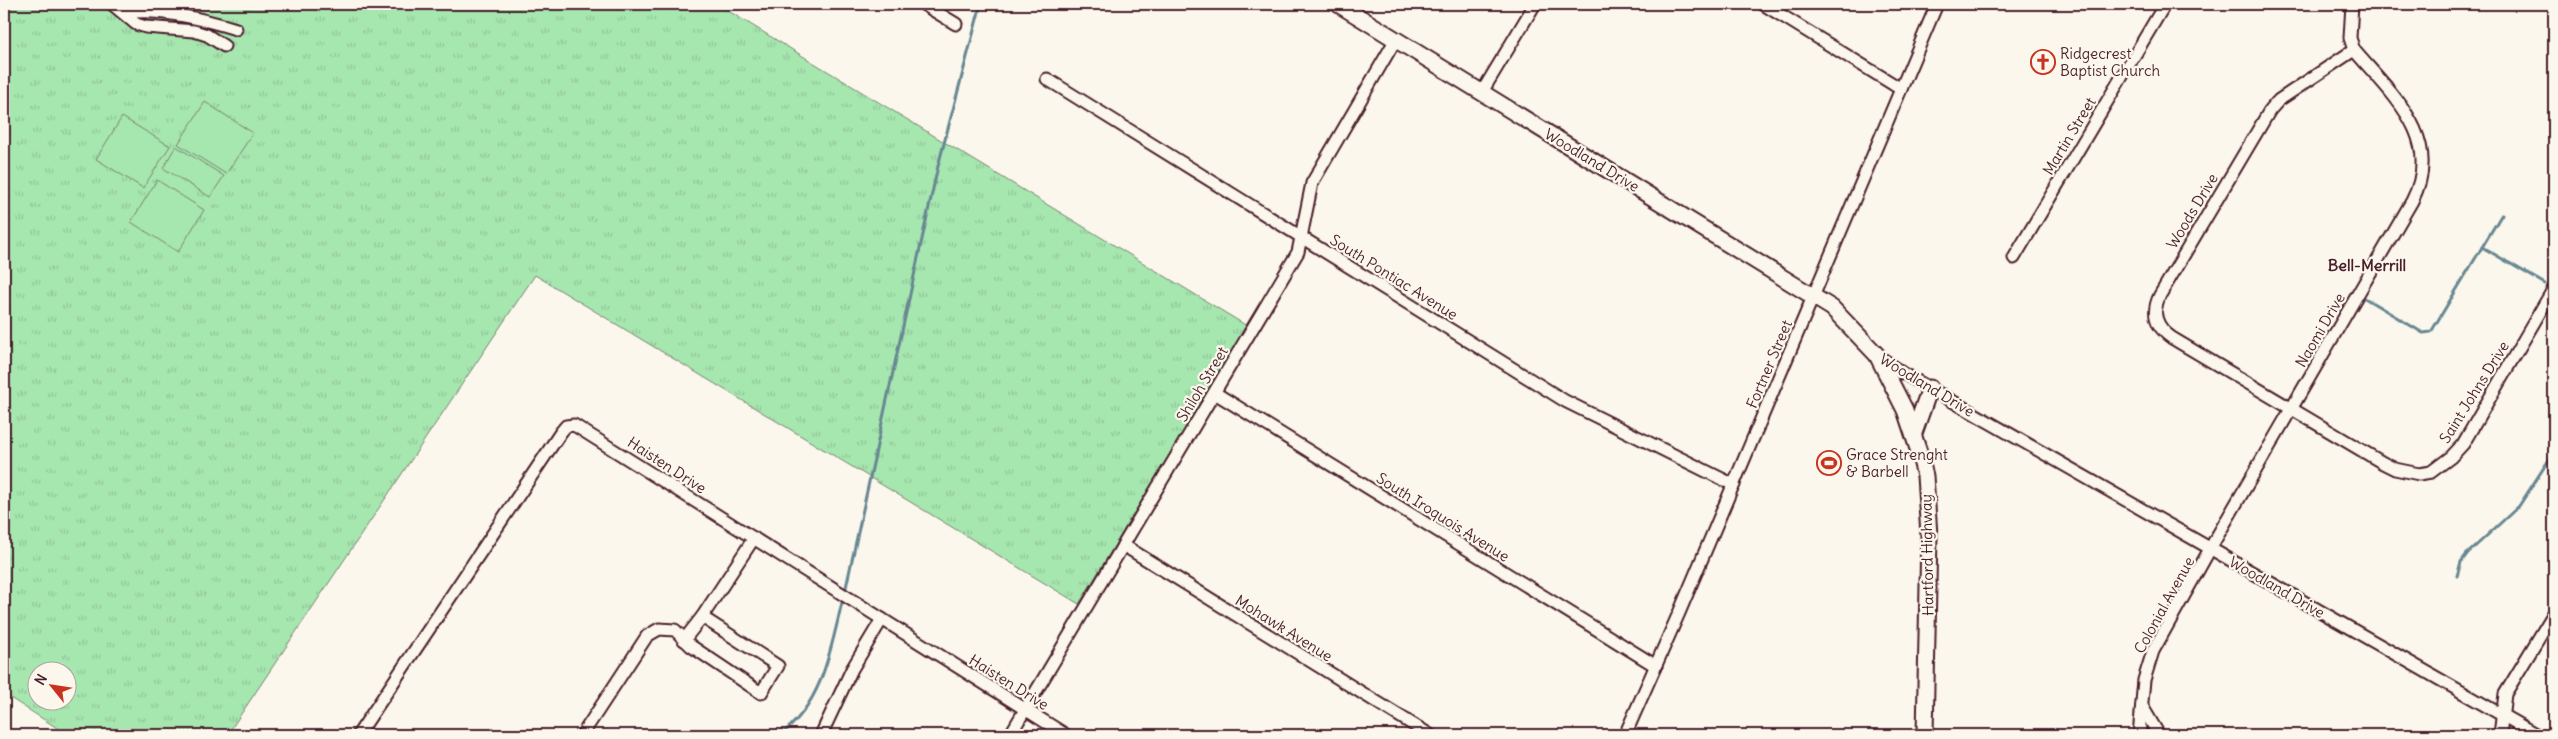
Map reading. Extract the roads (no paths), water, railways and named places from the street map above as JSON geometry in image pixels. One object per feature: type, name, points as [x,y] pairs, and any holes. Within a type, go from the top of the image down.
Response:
[{"type":"main road","name":"Woodland Drive","points":[[1338,4],[1832,308],[1877,355]]},
{"type":"main road","name":"Hartford Highway","points":[[1877,355],[1905,410],[1914,433],[1925,476],[1929,535],[1925,735]]},
{"type":"main road","points":[[1914,433],[1930,388]]},
{"type":"street","points":[[112,4],[126,13],[136,24],[146,27],[194,31],[207,35],[224,46]]},
{"type":"street","points":[[923,4],[956,24]]},
{"type":"street","points":[[1482,92],[1535,4]]},
{"type":"street","points":[[1763,4],[1901,88]]},
{"type":"street","name":"Fortner Street","points":[[1625,735],[1734,485],[1937,4]]},
{"type":"street","name":"Martin Street","points":[[2014,258],[2165,4]]},
{"type":"street","points":[[2352,4],[2350,38],[2354,50]]},
{"type":"street","points":[[126,13],[140,11],[196,18],[236,29]]},
{"type":"street","name":"Shiloh Street","points":[[1010,735],[1298,252],[1312,183],[1396,39]]},
{"type":"street","name":"Naomi Drive","points":[[2211,549],[2412,201],[2422,178],[2422,150],[2414,126],[2354,50]]},
{"type":"street","name":"Woods Drive","points":[[2291,408],[2165,332],[2156,320],[2156,307],[2160,295],[2270,110],[2279,100],[2354,50]]},
{"type":"street","name":"South Pontiac Avenue","points":[[1047,79],[1565,401],[1734,485]]},
{"type":"street","name":"Saint Johns Drive","points":[[2291,408],[2396,469],[2419,474],[2431,472],[2451,457],[2462,444],[2554,288]]},
{"type":"street","name":"Woodland Drive","points":[[1877,355],[1930,388],[2537,735]]},
{"type":"street","name":"South Iroquois Avenue","points":[[1215,393],[1656,666]]},
{"type":"street","name":"Haisten Drive","points":[[358,735],[566,426],[578,426],[1066,735]]},
{"type":"street","points":[[684,640],[702,617],[754,538]]},
{"type":"street","name":"Mohawk Avenue","points":[[1123,545],[1430,735]]},
{"type":"street","name":"Colonial Avenue","points":[[2139,735],[2144,680],[2153,651],[2211,549]]},
{"type":"street","points":[[2500,735],[2505,694],[2554,613]]},
{"type":"street","points":[[582,735],[651,633],[659,629],[670,628],[684,640],[761,692],[778,666],[702,617]]},
{"type":"street","points":[[821,735],[852,669],[882,619]]},
{"type":"street","points":[[2142,706],[2159,735]]},
{"type":"waterway","points":[[845,592],[938,166],[981,4]]},
{"type":"waterway","points":[[2363,297],[2423,333],[2431,332],[2502,214]]},
{"type":"waterway","points":[[2482,247],[2545,284]]},
{"type":"waterway","points":[[2457,576],[2461,562],[2467,554],[2519,506],[2554,452]]},
{"type":"waterway","points":[[2550,459],[2554,462]]},
{"type":"waterway","points":[[780,735],[795,722],[816,691],[829,655],[843,598]]},
{"type":"place","name":"Ridgecrest Baptist Church","points":[[2043,62]]},
{"type":"place","name":"Grace Strenght & Barbell","points":[[1829,463]]},
{"type":"district","name":"Bell-Merrill","points":[[2367,265]]}]
